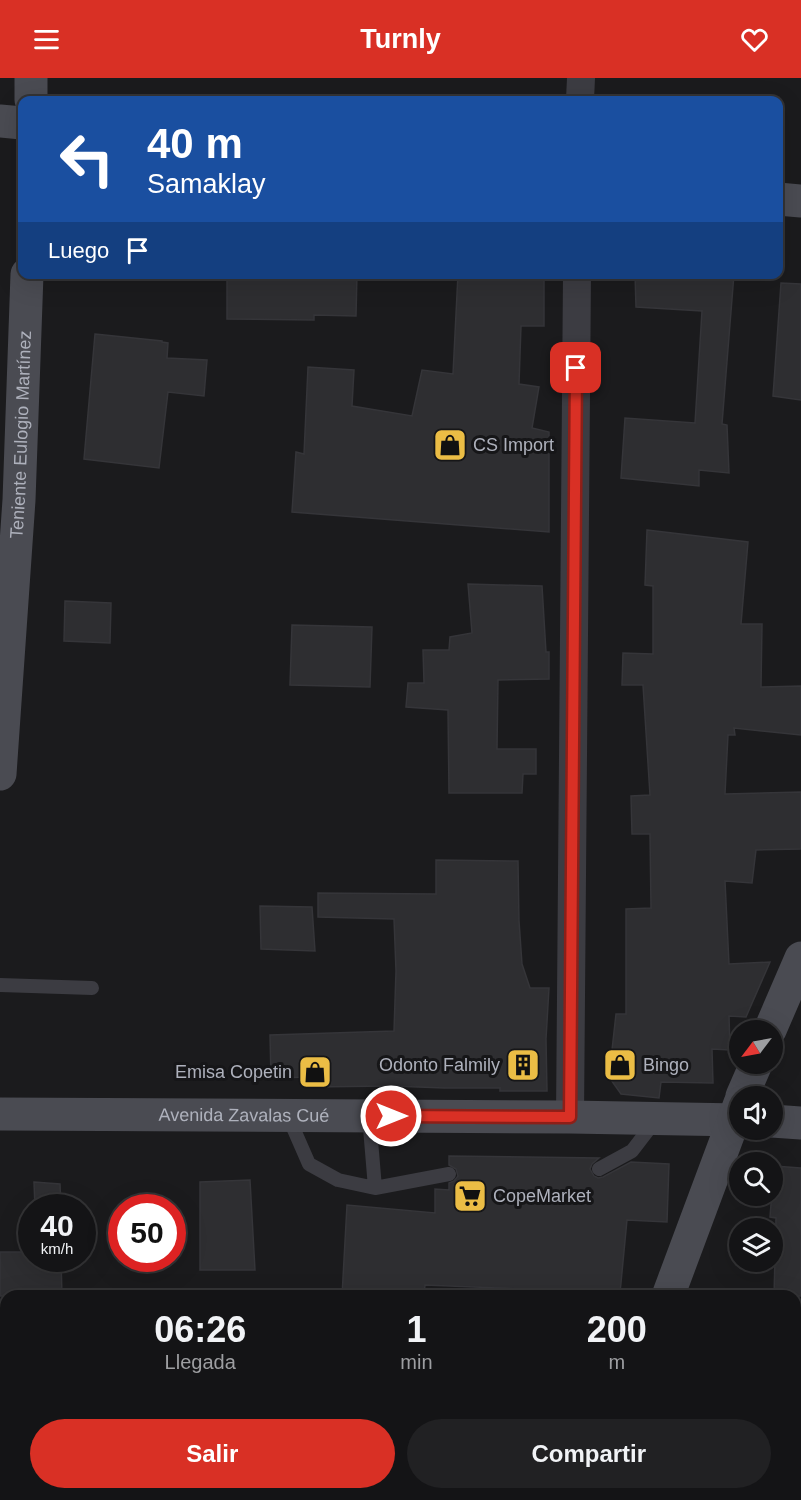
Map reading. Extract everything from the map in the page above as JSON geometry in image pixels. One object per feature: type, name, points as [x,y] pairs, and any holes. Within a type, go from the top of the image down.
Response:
[{"type":"main road","points":[[31,78],[32,96]]},
{"type":"main road","points":[[0,121],[18,123]]},
{"type":"main road","points":[[783,199],[801,201]]},
{"type":"main road","name":"Teniente Eulogio Martínez","points":[[0,774],[20,500],[27,279]]},
{"type":"main road","points":[[774,1020],[801,958]]},
{"type":"main road","name":"Avenida Zavalas Cué","points":[[0,1114],[657,1119],[729,1111]]},
{"type":"main road","points":[[783,1122],[801,1123]]},
{"type":"main road","points":[[670,1290],[729,1134]]},
{"type":"street","points":[[580,96],[581,78]]},
{"type":"street","points":[[570,1117],[577,279]]},
{"type":"lane","points":[[0,985],[92,988]]},
{"type":"lane","points":[[288,1116],[309,1164],[338,1180],[375,1188],[449,1174]]},
{"type":"lane","points":[[369,1116],[375,1188]]},
{"type":"lane","points":[[599,1169],[632,1151],[657,1119]]},
{"type":"building","points":[[227,279],[357,279],[356,316],[314,315],[314,320],[227,319]]},
{"type":"building","points":[[458,279],[544,279],[544,326],[521,326],[519,384],[539,387],[532,428],[549,432],[549,532],[292,512],[296,452],[304,454],[308,367],[354,370],[352,406],[412,416],[422,370],[453,374]]},
{"type":"building","points":[[635,279],[734,279],[722,424],[727,425],[729,473],[699,470],[699,486],[621,478],[625,418],[695,423],[702,311],[636,307]]},
{"type":"building","points":[[781,283],[801,284],[801,400],[773,396]]},
{"type":"building","points":[[95,334],[162,341],[168,343],[167,358],[207,360],[204,396],[168,392],[159,468],[84,459]]},
{"type":"building","points":[[647,530],[748,542],[741,624],[762,624],[761,687],[801,686],[801,735],[734,728],[735,735],[728,735],[725,794],[801,792],[801,849],[756,850],[752,883],[725,881],[729,964],[770,962],[746,1017],[729,1016],[729,1050],[712,1049],[713,1083],[661,1082],[659,1098],[621,1094],[609,1077],[616,1014],[626,1014],[626,909],[651,908],[650,834],[632,834],[631,796],[650,795],[643,685],[622,685],[623,653],[653,654],[653,586],[645,585]]},
{"type":"building","points":[[468,584],[542,586],[546,652],[549,652],[549,679],[498,680],[497,749],[536,749],[536,774],[523,774],[522,793],[449,793],[448,710],[406,707],[408,683],[424,683],[423,650],[449,650],[450,637],[472,633]]},
{"type":"building","points":[[65,601],[111,603],[110,643],[64,641]]},
{"type":"building","points":[[292,625],[372,627],[370,687],[290,685]]},
{"type":"building","points":[[436,860],[518,861],[522,964],[530,988],[549,988],[546,1039],[547,1091],[391,1086],[310,1087],[310,1077],[271,1078],[270,1035],[394,1031],[396,971],[394,919],[318,917],[318,893],[436,894]]},
{"type":"building","points":[[260,906],[312,907],[315,951],[261,949]]},
{"type":"building","points":[[449,1156],[599,1158],[590,1169],[598,1178],[631,1162],[669,1164],[667,1222],[627,1220],[620,1290],[547,1290],[425,1285],[425,1290],[342,1290],[347,1205],[435,1213],[435,1189],[449,1190],[449,1183],[458,1176],[456,1169],[449,1165]]},
{"type":"building","points":[[783,1167],[801,1168],[801,1290],[774,1290],[775,1272],[783,1272],[783,1218],[770,1217],[771,1206],[783,1206]]},
{"type":"building","points":[[250,1180],[255,1270],[200,1270],[200,1182]]},
{"type":"building","points":[[34,1182],[60,1184],[60,1194],[34,1194]]},
{"type":"building","points":[[0,1252],[18,1252],[18,1272],[61,1272],[62,1290],[0,1290]]},
{"type":"place","name":"CS Import","points":[[450,445]]},
{"type":"place","name":"Odonto Falmily","points":[[523,1065]]},
{"type":"place","name":"Bingo","points":[[620,1065]]},
{"type":"place","name":"Emisa Copetin","points":[[315,1072]]},
{"type":"place","name":"CopeMarket","points":[[470,1196]]},
{"type":"route","points":[[391,1116],[570,1117],[576,368]]}]
